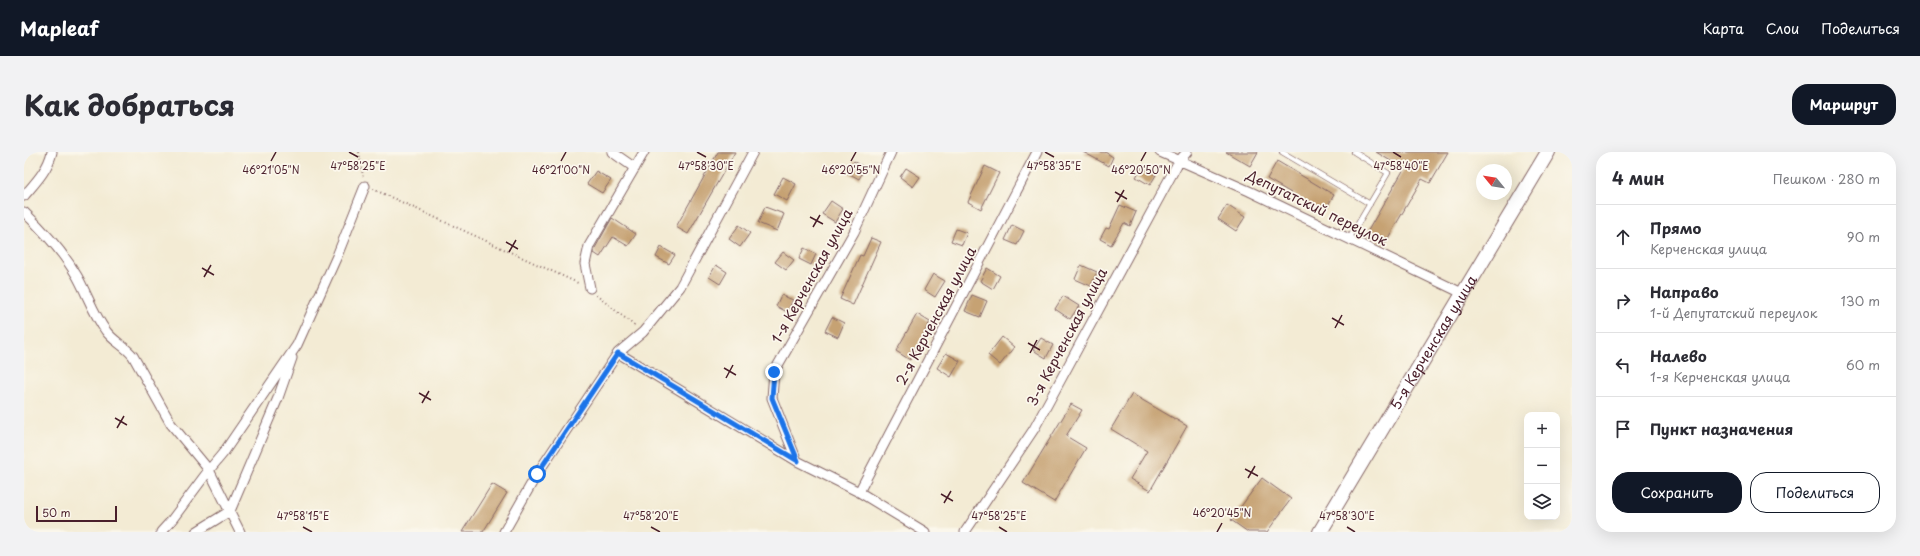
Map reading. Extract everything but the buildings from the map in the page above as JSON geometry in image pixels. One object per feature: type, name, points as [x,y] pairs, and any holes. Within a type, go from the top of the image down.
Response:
[{"type":"main road","name":"5-я Керченская улица","points":[[1320,532],[1462,293],[1548,152]]},
{"type":"street","points":[[24,196],[40,178],[52,152]]},
{"type":"street","points":[[612,152],[635,168]]},
{"type":"street","points":[[590,288],[585,264],[589,246],[644,152]]},
{"type":"street","points":[[504,532],[537,474],[618,353],[643,332],[680,287],[753,152]]},
{"type":"street","name":"1-я Керченская улица","points":[[798,461],[772,398],[774,372],[854,232],[891,152]]},
{"type":"street","name":"2-я Керченская улица","points":[[859,492],[1037,152]]},
{"type":"street","name":"Депутатский переулок","points":[[1160,152],[1249,190],[1462,293]]},
{"type":"street","name":"3-я Керченская улица","points":[[965,532],[1034,429],[1179,161],[1187,152]]},
{"type":"street","points":[[196,532],[230,511],[278,398],[297,345],[337,256],[365,186]]},
{"type":"street","points":[[24,212],[47,234],[77,276],[106,331],[114,340],[127,348],[133,356],[171,424],[209,470],[240,532]]},
{"type":"street","points":[[161,532],[224,452],[297,345]]},
{"type":"street","points":[[618,353],[798,461],[859,492],[925,532]]},
{"type":"lane","points":[[1282,152],[1370,204]]},
{"type":"lane","points":[[1350,239],[1388,173],[1354,152]]},
{"type":"path","points":[[359,152],[365,186],[590,288],[601,300],[643,332]]},
{"type":"route","points":[[537,474],[618,353],[798,461],[772,398],[774,372]]}]
